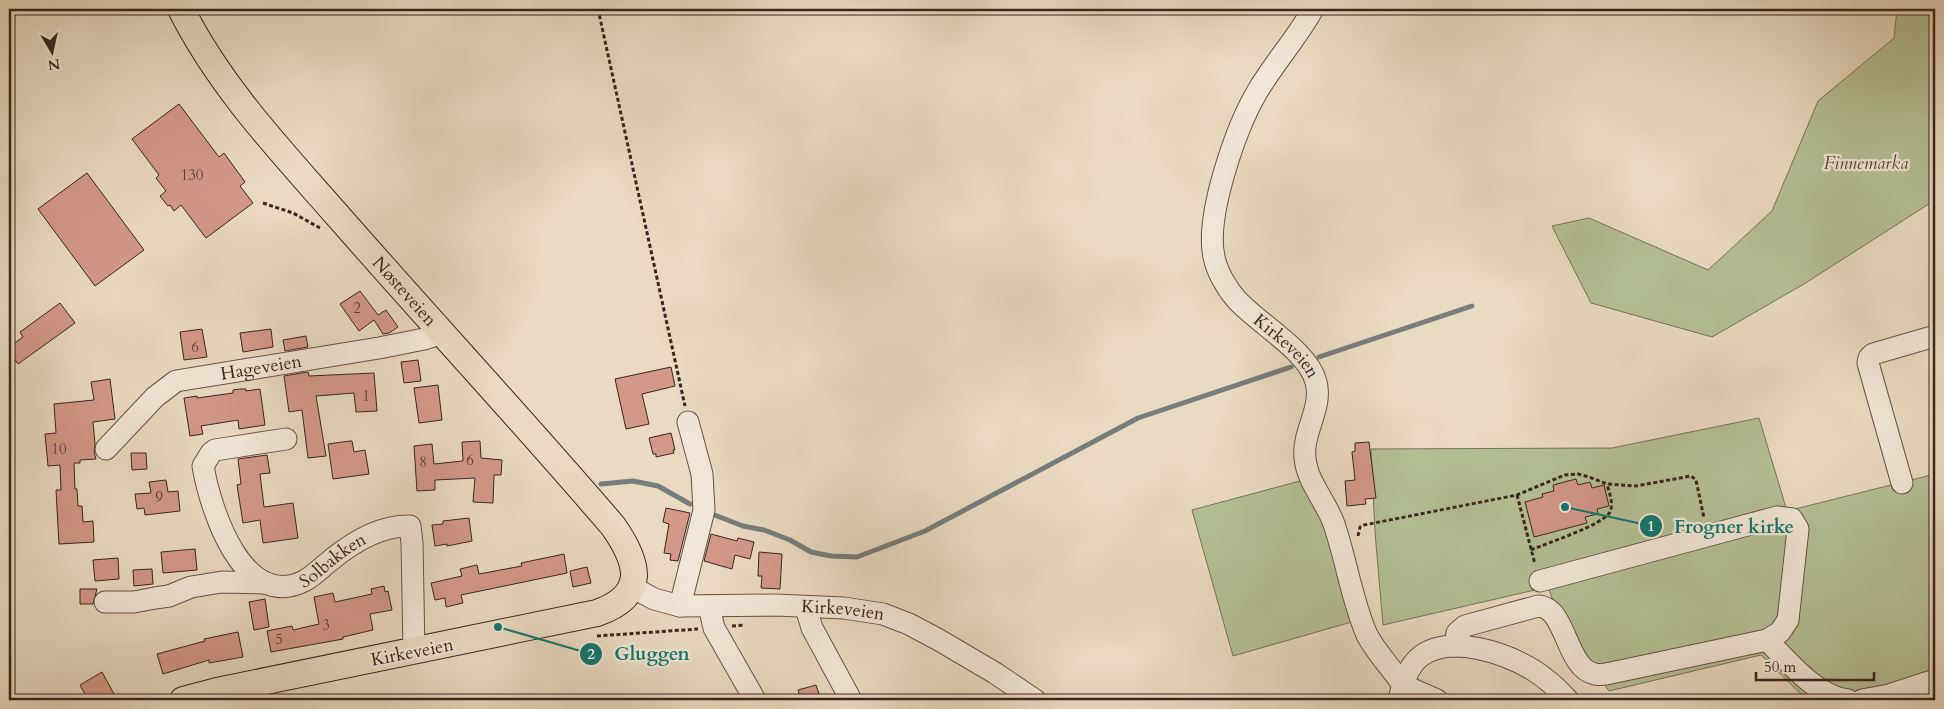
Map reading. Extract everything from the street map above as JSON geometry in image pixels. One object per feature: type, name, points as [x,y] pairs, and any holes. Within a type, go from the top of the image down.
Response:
[{"type":"main road","name":"Nøsteveien","points":[[181,9],[221,75],[251,115],[613,526],[629,551],[633,578]]},
{"type":"main road","name":"Kirkeveien","points":[[184,700],[217,691],[597,613],[616,606],[627,595],[633,578]]},
{"type":"street","name":"Kirkeveien","points":[[1313,9],[1265,79],[1247,110],[1223,178],[1215,209],[1211,232],[1214,257],[1221,276],[1232,295],[1258,321],[1303,358],[1313,372],[1317,384],[1317,401],[1305,442],[1306,468],[1326,503],[1334,524],[1368,636],[1401,692]]},
{"type":"street","name":"Hageveien","points":[[106,448],[155,397],[176,381],[424,340],[442,333]]},
{"type":"street","points":[[1902,483],[1868,363],[1869,358],[1873,354],[1935,336]]},
{"type":"street","points":[[680,606],[704,510],[702,474],[688,422]]},
{"type":"street","points":[[266,583],[242,563],[225,538],[209,496],[203,466],[215,450],[286,439]]},
{"type":"street","points":[[1455,646],[1457,633],[1465,626],[1538,606],[1543,606],[1552,613],[1561,627],[1572,654],[1580,664],[1594,674],[1606,674],[1767,640],[1780,632],[1788,620],[1799,536],[1797,524],[1788,517],[1777,517],[1540,581]]},
{"type":"street","name":"Solbakken","points":[[266,583],[272,586],[302,582],[338,554],[371,534],[393,527],[410,526],[414,651]]},
{"type":"street","name":"Kirkeveien","points":[[633,578],[654,599],[680,606],[776,605],[863,610],[883,614],[909,624],[966,655],[1035,700]]},
{"type":"street","points":[[105,602],[134,602],[169,596],[191,586],[222,582],[266,583]]},
{"type":"street","points":[[709,606],[714,628],[755,700]]},
{"type":"street","points":[[806,608],[812,628],[851,700]]},
{"type":"street","points":[[1767,640],[1814,685],[1830,694],[1848,700]]},
{"type":"street","points":[[1436,700],[1401,692],[1409,672],[1421,656],[1439,648],[1455,646],[1477,648],[1509,658],[1535,671],[1546,692],[1568,700]]},
{"type":"street","points":[[1862,700],[1890,695],[1935,680]]},
{"type":"path","points":[[598,9],[688,422]]},
{"type":"path","points":[[263,203],[294,213],[327,233]]},
{"type":"path","points":[[1346,563],[1354,557],[1358,550],[1358,532],[1364,525],[1517,495],[1564,475],[1578,474],[1607,484],[1644,486],[1686,476],[1693,477],[1696,480],[1708,536]]},
{"type":"path","points":[[1531,550],[1595,524],[1606,516],[1610,512],[1611,507],[1607,484]]},
{"type":"path","points":[[1517,495],[1540,581]]},
{"type":"path","points":[[596,636],[751,624]]},
{"type":"green space","name":"Finnemarka","points":[[1897,9],[1935,9],[1935,200],[1804,284],[1712,337],[1591,303],[1552,226],[1589,218],[1708,270],[1772,211],[1818,101],[1894,38]]},
{"type":"green space","points":[[1759,418],[1787,511],[1935,474],[1935,700],[1807,700],[1761,655],[1609,691],[1561,623],[1548,587],[1383,625],[1375,532],[1371,449],[1612,448]]},
{"type":"green space","points":[[1300,481],[1322,510],[1355,621],[1233,656],[1192,510]]},
{"type":"building","points":[[179,104],[219,157],[224,153],[245,182],[240,186],[253,203],[206,238],[181,205],[174,211],[160,196],[166,191],[156,178],[159,175],[132,139]]},
{"type":"building","points":[[87,173],[144,250],[95,286],[38,209]]},
{"type":"building","points":[[360,291],[378,315],[386,310],[398,327],[389,333],[383,334],[374,320],[359,331],[340,304]]},
{"type":"building","points":[[60,303],[75,323],[18,364],[9,351],[9,347],[23,337],[20,332]]},
{"type":"building","points":[[202,329],[207,357],[184,360],[180,332]]},
{"type":"building","points":[[271,329],[273,347],[243,352],[240,333]]},
{"type":"building","points":[[306,336],[308,347],[285,351],[283,340]]},
{"type":"building","points":[[418,360],[421,381],[404,383],[401,362]]},
{"type":"building","points":[[671,367],[675,386],[642,394],[649,424],[626,429],[615,379]]},
{"type":"building","points":[[308,372],[309,376],[374,373],[377,411],[356,412],[354,393],[316,396],[326,456],[308,458],[302,410],[289,412],[284,376]]},
{"type":"building","points":[[110,379],[115,419],[93,422],[96,459],[80,460],[80,463],[74,463],[78,506],[82,506],[83,522],[93,521],[94,542],[59,544],[56,490],[61,490],[60,465],[48,466],[45,434],[56,433],[54,404],[94,400],[91,382]]},
{"type":"building","points":[[438,385],[442,420],[419,423],[414,388]]},
{"type":"building","points":[[246,389],[246,391],[260,389],[265,425],[239,429],[238,420],[201,426],[203,434],[190,436],[184,398],[233,393],[233,390]]},
{"type":"building","points":[[671,433],[674,453],[656,457],[656,454],[653,454],[649,438]]},
{"type":"building","points":[[352,441],[354,452],[365,450],[369,474],[333,479],[328,444]]},
{"type":"building","points":[[480,441],[481,458],[502,460],[501,475],[494,475],[493,503],[473,502],[475,478],[435,480],[435,490],[417,491],[414,446],[432,444],[434,464],[463,461],[462,442]]},
{"type":"building","points":[[1369,442],[1376,498],[1365,499],[1366,504],[1347,506],[1345,481],[1355,480],[1352,452],[1355,451],[1355,443]]},
{"type":"building","points":[[131,453],[146,453],[147,469],[132,470]]},
{"type":"building","points":[[267,455],[270,473],[260,474],[264,507],[293,503],[298,538],[263,543],[260,520],[243,523],[237,485],[241,484],[238,459]]},
{"type":"building","points":[[1576,479],[1578,485],[1590,482],[1592,488],[1604,485],[1609,506],[1597,509],[1598,514],[1585,517],[1587,523],[1534,537],[1525,502],[1543,497],[1542,494],[1554,491],[1553,485]]},
{"type":"building","points":[[166,480],[168,492],[178,491],[180,511],[145,515],[144,508],[137,509],[135,494],[151,493],[149,482]]},
{"type":"building","points":[[666,508],[690,513],[678,561],[670,560],[671,554],[664,553],[669,524],[663,522]]},
{"type":"building","points":[[469,518],[472,541],[447,546],[447,544],[435,546],[432,525],[443,524],[443,521]]},
{"type":"building","points":[[711,534],[737,541],[738,538],[754,542],[750,559],[735,555],[732,569],[704,561]]},
{"type":"building","points":[[195,549],[197,570],[163,573],[161,552]]},
{"type":"building","points":[[759,552],[782,554],[780,589],[761,588],[762,576],[758,576]]},
{"type":"building","points":[[564,554],[567,573],[461,595],[463,603],[446,607],[445,598],[435,600],[431,583],[462,576],[460,569],[477,565],[479,574],[522,566],[521,563]]},
{"type":"building","points":[[118,558],[119,579],[95,581],[93,560]]},
{"type":"building","points":[[587,567],[591,583],[573,587],[570,571]]},
{"type":"building","points":[[152,569],[153,584],[134,586],[133,570]]},
{"type":"building","points":[[384,586],[385,592],[388,591],[392,610],[370,614],[373,630],[343,637],[343,639],[271,652],[267,631],[292,626],[293,630],[319,624],[314,597],[333,593],[335,602],[372,594],[371,589]]},
{"type":"building","points":[[80,589],[97,589],[93,604],[80,604]]},
{"type":"building","points":[[265,599],[269,627],[254,630],[249,602]]},
{"type":"building","points":[[238,632],[243,657],[209,663],[209,660],[163,674],[157,654],[205,641],[204,639]]},
{"type":"building","points":[[102,672],[114,694],[103,700],[88,700],[80,685]]},
{"type":"building","points":[[816,685],[821,700],[801,700],[798,690]]},
{"type":"waterway","points":[[1319,357],[1472,306]]},
{"type":"waterway","points":[[712,514],[743,526],[764,530],[790,540],[811,552],[831,556],[857,557],[925,531],[1138,418],[1291,367]]},
{"type":"waterway","points":[[601,484],[633,481],[658,486],[690,504]]},
{"type":"place","name":"Frogner kirke","points":[[1565,507]]},
{"type":"place","name":"Gluggen","points":[[498,627]]}]
